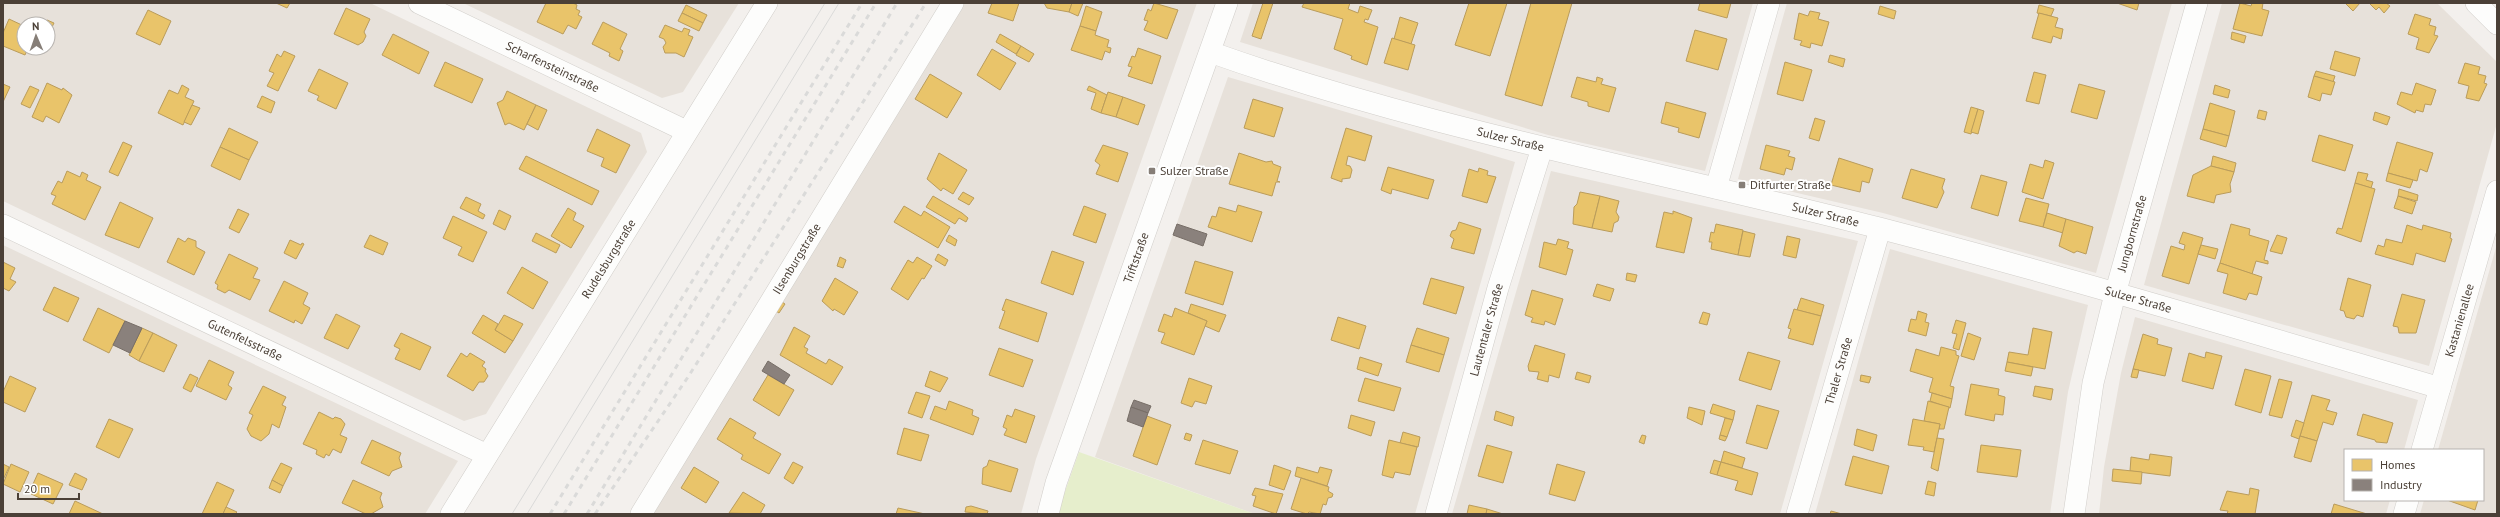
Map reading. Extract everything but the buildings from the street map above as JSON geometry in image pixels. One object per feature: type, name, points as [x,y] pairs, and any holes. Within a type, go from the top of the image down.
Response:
[{"type":"street","name":"Scharfensteinstraße","points":[[419,3],[686,131]]},
{"type":"street","name":"Rudelsburgstraße","points":[[451,514],[766,3]]},
{"type":"street","name":"Ilsenburgstraße","points":[[641,514],[953,3]]},
{"type":"street","name":"Triftstraße","points":[[1048,514],[1056,483],[1227,3]]},
{"type":"street","points":[[1716,188],[1769,3]]},
{"type":"street","name":"Jungbornstraße","points":[[2074,514],[2093,383],[2115,294],[2197,3]]},
{"type":"street","points":[[2476,3],[2497,24]]},
{"type":"street","name":"Sulzer Straße","points":[[1210,52],[1366,102],[1650,175],[1716,188],[1880,228],[2440,388]]},
{"type":"street","name":"Lautentaler Straße","points":[[1436,514],[1498,288],[1542,148]]},
{"type":"street","name":"Kastanienallee","points":[[2422,449],[2497,191]]},
{"type":"street","name":"Gutenfelsstraße","points":[[3,225],[487,455]]},
{"type":"street","name":"Thaler Straße","points":[[1797,514],[1880,228]]},
{"type":"street","points":[[2404,514],[2408,501]]},
{"type":"shaded area","points":[[3,3],[370,3],[641,133],[647,152],[486,414],[464,421],[3,201]]},
{"type":"shaded area","points":[[463,3],[739,3],[683,92],[662,98]]},
{"type":"shaded area","points":[[957,3],[1197,3],[1036,459],[1021,514],[648,514]]},
{"type":"shaded area","points":[[1253,3],[1753,3],[1705,171],[1548,135],[1240,42]]},
{"type":"shaded area","points":[[1787,3],[2172,3],[2096,273],[1883,213],[1738,179]]},
{"type":"shaded area","points":[[2222,3],[2437,3],[2497,62],[2497,123],[2429,366],[2144,285]]},
{"type":"shaded area","points":[[1228,77],[1515,162],[1415,514],[1255,514],[1095,457]]},
{"type":"shaded area","points":[[1551,171],[1858,241],[1780,514],[1452,514]]},
{"type":"shaded area","points":[[2497,244],[2497,514],[2420,514],[2424,501],[2484,501],[2484,449],[2438,449]]},
{"type":"shaded area","points":[[3,245],[458,461],[425,514],[3,514]]},
{"type":"shaded area","points":[[1890,249],[2088,305],[2068,392],[2050,514],[1815,514]]},
{"type":"shaded area","points":[[2135,317],[2418,400],[2404,449],[2344,449],[2344,501],[2390,501],[2386,514],[2099,514],[2104,467],[2121,373]]},
{"type":"green space","points":[[1079,452],[1255,514],[1057,514]]},
{"type":"tram line","points":[[512,514],[825,3]]},
{"type":"tram line","points":[[527,514],[839,3]]},
{"type":"railway","points":[[550,514],[862,3]]},
{"type":"railway","points":[[564,514],[876,3]]},
{"type":"railway","points":[[587,514],[897,3]]},
{"type":"railway","points":[[595,514],[688,377],[926,3]]},
{"type":"place","name":"Sulzer Straße","points":[[1152,171]]},
{"type":"place","name":"Ditfurter Straße","points":[[1742,185]]}]
